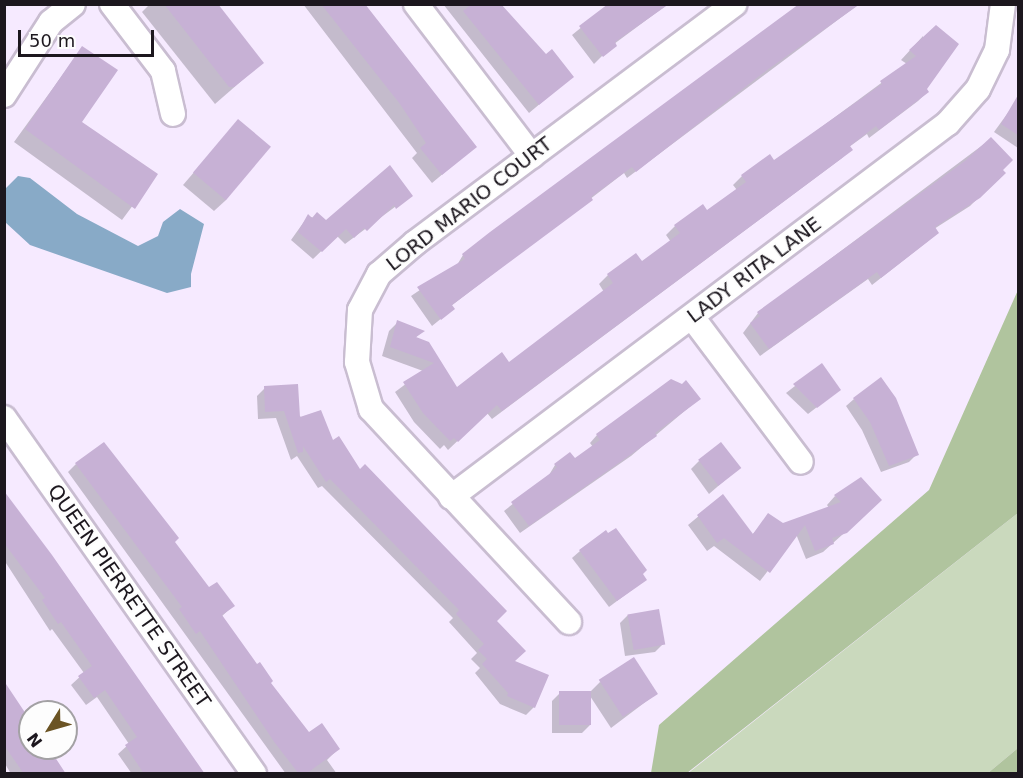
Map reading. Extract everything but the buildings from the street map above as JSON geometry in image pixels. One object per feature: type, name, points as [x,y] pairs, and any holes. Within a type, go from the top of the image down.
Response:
[{"type":"street","points":[[4,95],[51,22],[73,4]]},
{"type":"street","points":[[112,4],[163,71],[173,114]]},
{"type":"street","points":[[416,4],[532,156]]},
{"type":"street","name":"LORD MARIO COURT","points":[[569,622],[371,409],[357,362],[360,310],[379,274],[734,4]]},
{"type":"street","name":"LADY RITA LANE","points":[[451,497],[948,123],[978,89],[997,50],[1003,4]]},
{"type":"street","points":[[692,317],[801,462]]},
{"type":"street","name":"QUEEN PIERRETTE STREET","points":[[4,418],[255,774]]},
{"type":"green space","points":[[1018,290],[1018,513],[687,773],[651,773],[659,725],[929,490]]},
{"type":"green space","points":[[1018,513],[1018,748],[988,773],[687,774]]},
{"type":"green space","points":[[1018,748],[1018,773],[988,773]]},
{"type":"water","points":[[18,176],[30,178],[77,214],[138,246],[158,236],[163,222],[180,209],[204,224],[191,274],[191,287],[167,293],[30,245],[5,222],[5,189]]}]
